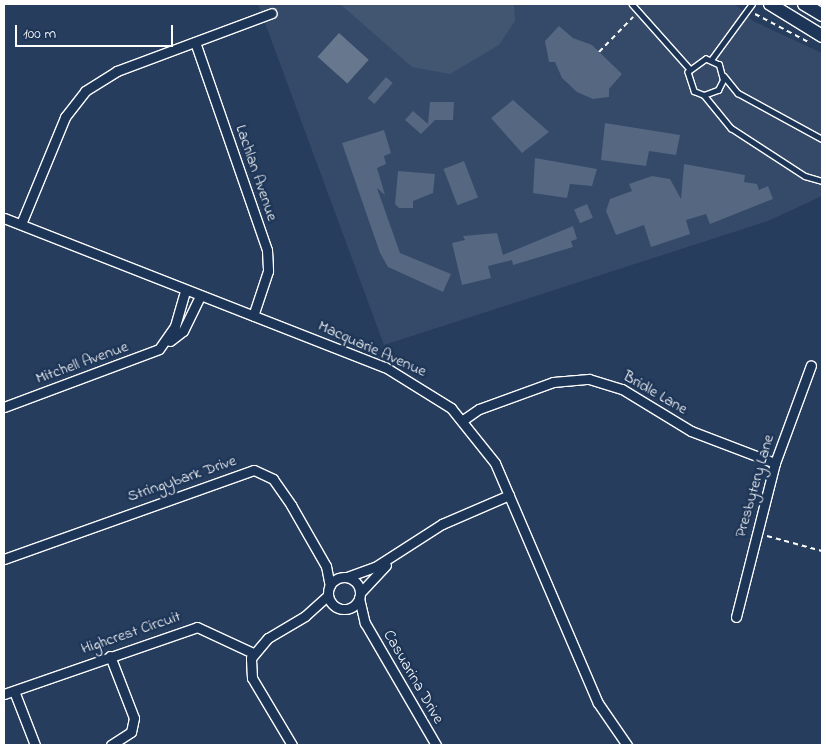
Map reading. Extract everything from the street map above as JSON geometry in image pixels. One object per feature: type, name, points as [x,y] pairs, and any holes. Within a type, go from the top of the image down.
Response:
[{"type":"main road","points":[[770,4],[818,40]]},
{"type":"main road","points":[[804,4],[822,15]]},
{"type":"street","points":[[21,224],[65,117],[86,91],[117,71],[272,13]]},
{"type":"street","name":"Lachlan Avenue","points":[[195,42],[267,250],[268,271],[253,316]]},
{"type":"street","name":"Macquarie Avenue","points":[[4,218],[399,374],[432,392],[463,420],[486,449],[509,495],[598,703],[627,745]]},
{"type":"street","points":[[167,342],[181,312],[185,290]]},
{"type":"street","name":"Mitchell Avenue","points":[[4,407],[145,356],[183,331],[200,296]]},
{"type":"street","name":"Presbytery Lane","points":[[736,617],[775,463],[812,365]]},
{"type":"street","name":"Bridle Lane","points":[[463,420],[479,409],[553,382],[589,379],[622,389],[691,431],[775,463]]},
{"type":"street","name":"Stringybark Drive","points":[[4,559],[254,470],[273,479],[326,566],[329,590]]},
{"type":"street","points":[[305,616],[344,577],[400,551],[442,524],[509,495]]},
{"type":"street","points":[[292,745],[252,678],[253,653],[268,638],[305,616],[335,606],[347,609],[400,551]]},
{"type":"street","name":"Stringybark Drive","points":[[326,566],[344,577]]},
{"type":"street","points":[[344,577],[358,584],[360,596]]},
{"type":"street","points":[[329,590],[335,606]]},
{"type":"street","name":"Casuarina Drive","points":[[360,596],[365,623],[436,745]]},
{"type":"street","name":"Casuarina Drive","points":[[347,609],[365,623]]},
{"type":"street","name":"Highcrest Circuit","points":[[4,694],[197,627],[253,653]]},
{"type":"street","points":[[110,656],[134,718],[132,732],[111,745]]},
{"type":"street","points":[[14,690],[35,745]]},
{"type":"lane","points":[[632,4],[690,69],[690,87],[704,95],[731,128],[805,176],[822,181]]},
{"type":"lane","points":[[711,60],[750,6]]},
{"type":"lane","points":[[690,69],[700,60],[711,60]]},
{"type":"lane","points":[[711,60],[738,93],[822,139]]},
{"type":"lane","points":[[704,95],[718,90],[724,76]]},
{"type":"path","points":[[750,6],[761,20],[818,40]]},
{"type":"path","points":[[599,52],[639,10]]},
{"type":"path","points":[[756,533],[822,551]]},
{"type":"shaded area","points":[[258,4],[735,4],[753,21],[822,53],[822,196],[768,221],[384,345]]},
{"type":"shaded area","points":[[340,4],[514,4],[515,21],[499,45],[450,74],[412,67]]},
{"type":"shaded area","points":[[339,33],[369,60],[347,84],[318,57]]},
{"type":"building","points":[[559,26],[573,38],[592,45],[622,74],[609,89],[609,97],[593,99],[577,92],[562,78],[555,62],[549,62],[545,41]]},
{"type":"building","points":[[386,77],[393,83],[374,104],[368,98]]},
{"type":"building","points":[[513,100],[549,132],[522,153],[491,118]]},
{"type":"building","points":[[430,102],[454,102],[453,120],[435,120],[421,134],[405,120],[413,111],[428,124]]},
{"type":"building","points":[[605,123],[680,135],[676,155],[649,151],[646,166],[601,160]]},
{"type":"building","points":[[384,130],[391,153],[384,156],[386,164],[377,168],[385,195],[377,188],[400,253],[451,274],[443,292],[388,267],[380,253],[342,143]]},
{"type":"building","points":[[535,158],[597,169],[592,186],[570,184],[567,198],[533,193]]},
{"type":"building","points":[[464,161],[478,197],[457,205],[443,169]]},
{"type":"building","points":[[684,164],[745,175],[744,182],[757,184],[759,190],[768,186],[773,199],[710,224],[706,214],[686,220],[690,234],[651,247],[644,225],[616,235],[606,211],[610,199],[632,191],[629,184],[652,176],[670,179],[681,199]]},
{"type":"building","points":[[398,171],[435,174],[433,193],[413,201],[413,208],[399,208],[395,204]]},
{"type":"building","points":[[587,204],[593,218],[580,223],[574,209]]},
{"type":"building","points":[[573,226],[577,239],[571,241],[573,247],[513,265],[512,260],[488,266],[491,278],[462,285],[452,243],[465,240],[463,236],[497,233],[503,255]]}]
